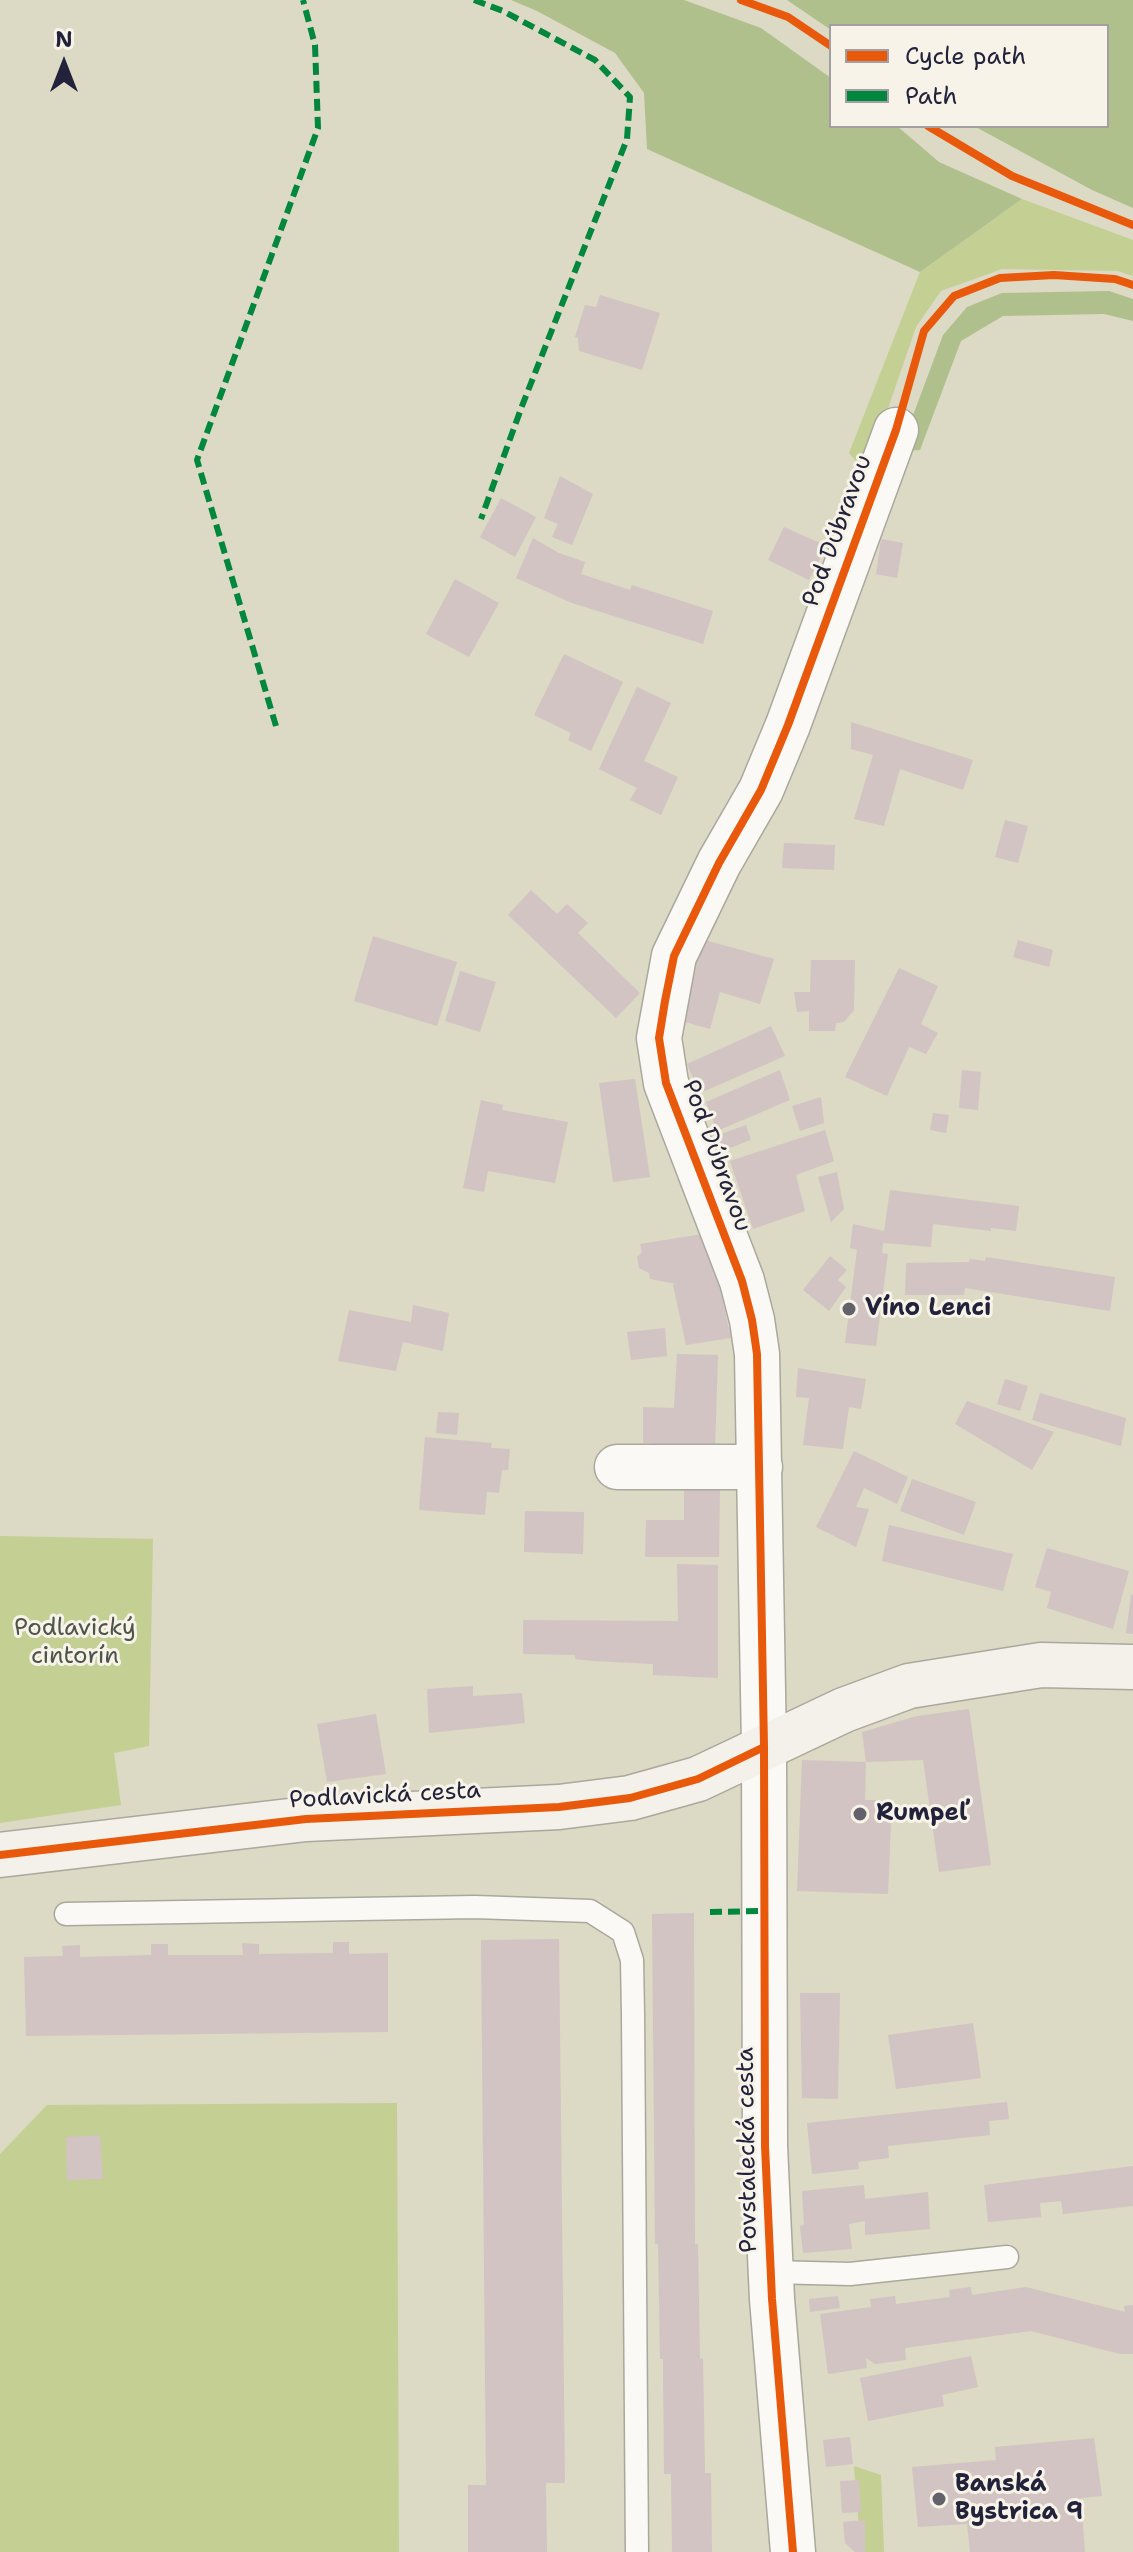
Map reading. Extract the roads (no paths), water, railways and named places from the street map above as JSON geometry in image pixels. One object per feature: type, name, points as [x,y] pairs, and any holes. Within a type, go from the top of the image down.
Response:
[{"type":"main road","name":"Podlavická cesta","points":[[0,1855],[306,1819],[559,1807],[630,1798],[698,1779],[844,1710],[909,1686],[1041,1665],[1133,1667]]},
{"type":"street","name":"Pod Dúbravou","points":[[764,1747],[758,1379],[752,1320],[742,1281],[666,1083],[659,1038],[674,956],[719,863],[761,790],[788,725],[896,430]]},
{"type":"street","points":[[617,1467],[760,1467]]},
{"type":"street","name":"Povstalecká cesta","points":[[764,1747],[765,2130],[771,2272],[793,2552]]},
{"type":"lane","points":[[66,1914],[475,1907],[590,1911],[623,1932],[632,1960],[637,2552]]},
{"type":"lane","name":"Povstalecká cesta","points":[[771,2272],[850,2274],[1007,2257]]},
{"type":"place","name":"Víno Lenci","points":[[849,1309]]},
{"type":"place","name":"Rumpeľ","points":[[860,1814]]},
{"type":"place","name":"Banská Bystrica 9","points":[[939,2499]]},
{"type":"park label","name":"Podlavický cintorín","points":[[75,1643]]}]
